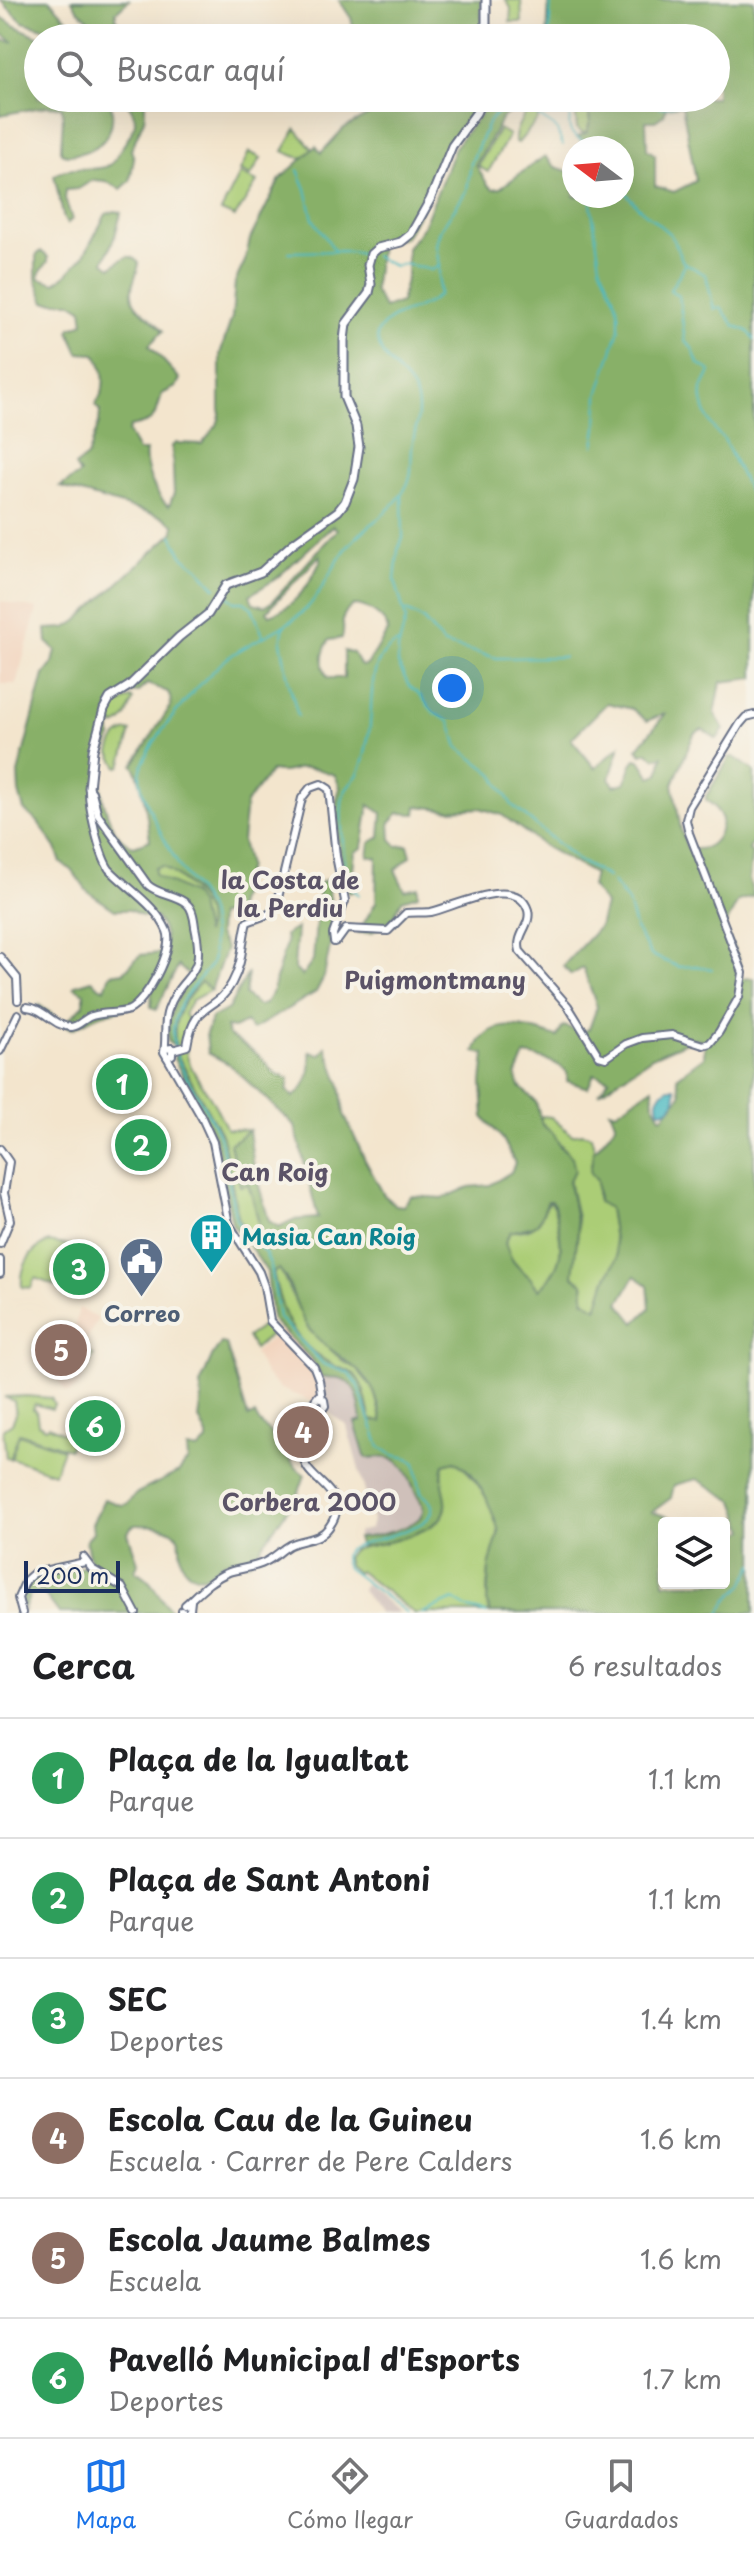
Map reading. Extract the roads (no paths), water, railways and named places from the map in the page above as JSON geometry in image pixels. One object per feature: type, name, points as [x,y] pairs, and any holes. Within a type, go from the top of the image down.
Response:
[{"type":"main road","points":[[486,0],[486,24]]},
{"type":"main road","points":[[89,788],[93,750],[108,701],[129,686],[179,637],[208,614],[226,585],[264,570],[345,502],[359,453],[356,426],[344,397],[346,324],[369,293],[368,265],[371,254],[378,248],[401,242],[411,234],[430,200],[452,146],[476,112]]},
{"type":"street","points":[[170,1052],[184,1048],[198,1014],[232,983],[243,954],[247,922],[269,914],[276,906],[302,798],[310,788],[321,784],[329,789],[336,856],[345,901],[333,934],[334,942],[346,929],[388,931],[406,913],[432,911],[502,892],[522,901],[528,911],[529,919],[518,942],[520,951],[568,1006],[599,1056],[606,1058],[635,1040],[666,1035],[677,1035],[703,1045],[710,1043],[739,997],[744,975],[687,827],[686,817],[689,807],[740,724],[754,715]]},
{"type":"street","points":[[27,1007],[36,1007],[57,1022],[72,1027],[88,1017],[127,1010],[135,1005],[166,959],[169,937],[160,919],[109,869],[103,859],[89,809],[89,788]]},
{"type":"street","points":[[89,788],[98,815],[148,885],[155,891],[187,903],[193,915],[200,946],[199,958],[169,1007],[165,1021],[170,1052],[213,1142],[229,1224],[257,1269],[266,1295],[270,1321],[314,1367],[318,1376],[320,1397],[312,1404],[318,1410],[317,1434],[307,1446],[304,1458],[309,1472],[324,1483],[332,1494],[334,1514],[328,1529],[315,1538],[287,1547],[263,1563],[219,1577],[203,1587],[185,1610]]},
{"type":"street","points":[[0,957],[17,978],[18,1000],[13,1007],[18,1014]]},
{"type":"street","points":[[18,1000],[24,1001],[27,1007]]},
{"type":"street","points":[[18,1014],[24,1013],[27,1007]]},
{"type":"street","points":[[0,1051],[18,1014]]},
{"type":"street","points":[[0,1149],[10,1165],[4,1193],[10,1217],[0,1244]]},
{"type":"street","points":[[0,1260],[0,1274]]},
{"type":"street","points":[[22,1613],[18,1598],[29,1577],[40,1571],[82,1562],[122,1587],[136,1613]]},
{"type":"water","points":[[669,1088],[675,1088],[675,1100],[671,1107],[660,1111],[659,1098]]},
{"type":"waterway","points":[[550,24],[551,0]]},
{"type":"waterway","points":[[407,1613],[347,1568],[344,1557],[348,1550],[356,1546],[421,1523],[431,1515],[432,1505],[421,1493],[415,1463],[380,1447],[357,1384],[348,1373],[323,1364],[279,1318],[271,1266],[265,1253],[236,1219],[218,1134],[183,1071],[173,1039],[174,1022],[181,1004],[211,965],[210,915],[163,837],[144,796],[140,776],[143,763],[163,730],[206,679],[229,657],[306,609],[350,544],[393,505],[406,487],[411,474],[418,418],[416,395],[381,351],[377,334],[390,320],[424,305],[439,294],[436,245],[440,230],[467,190],[471,163],[489,121],[498,112]]},
{"type":"waterway","points":[[535,112],[556,128],[562,143]]},
{"type":"waterway","points":[[570,112],[569,127],[575,136]]},
{"type":"waterway","points":[[298,170],[313,219],[335,251]]},
{"type":"waterway","points":[[634,202],[671,235],[683,262],[706,275],[714,309],[721,308],[735,326],[748,331],[754,339]]},
{"type":"waterway","points":[[592,208],[600,265],[619,313],[619,329],[598,395],[594,446]]},
{"type":"waterway","points":[[289,252],[343,251],[365,254]]},
{"type":"waterway","points":[[374,256],[394,266],[404,264],[432,270],[438,266]]},
{"type":"waterway","points":[[686,263],[670,290],[679,296],[685,341],[692,348],[698,363],[710,371],[702,390],[704,410],[724,439],[754,503]]},
{"type":"waterway","points":[[402,495],[403,538],[398,550],[395,580],[406,619],[398,649],[398,664],[409,686],[434,713],[450,722],[458,747],[492,773],[512,805],[577,860],[608,877]]},
{"type":"waterway","points":[[172,535],[182,556],[216,588]]},
{"type":"waterway","points":[[225,594],[235,602],[244,602],[252,608],[263,635]]},
{"type":"waterway","points":[[404,610],[422,619],[444,644],[497,658],[564,657]]},
{"type":"waterway","points":[[284,625],[281,642],[298,716]]},
{"type":"waterway","points":[[359,895],[351,886],[346,868],[342,801],[345,791],[360,770],[364,756],[375,671],[388,649],[399,643]]},
{"type":"waterway","points":[[612,881],[628,902],[636,930],[651,955],[679,967],[712,969]]},
{"type":"waterway","points":[[720,1613],[727,1600],[743,1585],[754,1564]]},
{"type":"waterway","points":[[422,1613],[454,1600],[469,1609],[486,1613]]},
{"type":"place","name":"Plaça de la Igualtat","points":[[122,1084]]},
{"type":"place","name":"Plaça de Sant Antoni","points":[[141,1145]]},
{"type":"place","name":"SEC","points":[[79,1269]]},
{"type":"place","name":"Masia Can Roig","points":[[211,1274]]},
{"type":"place","name":"Correo","points":[[142,1298]]},
{"type":"place","name":"Escola Jaume Balmes","points":[[61,1350]]},
{"type":"place","name":"Pavelló Municipal d'Esports","points":[[95,1426]]},
{"type":"place","name":"Escola Cau de la Guineu","points":[[303,1432]]},
{"type":"district","name":"la Costa de la Perdiu","points":[[290,893]]},
{"type":"district","name":"Puigmontmany","points":[[435,979]]},
{"type":"district","name":"Can Roig","points":[[275,1171]]},
{"type":"district","name":"Corbera 2000","points":[[309,1501]]}]
